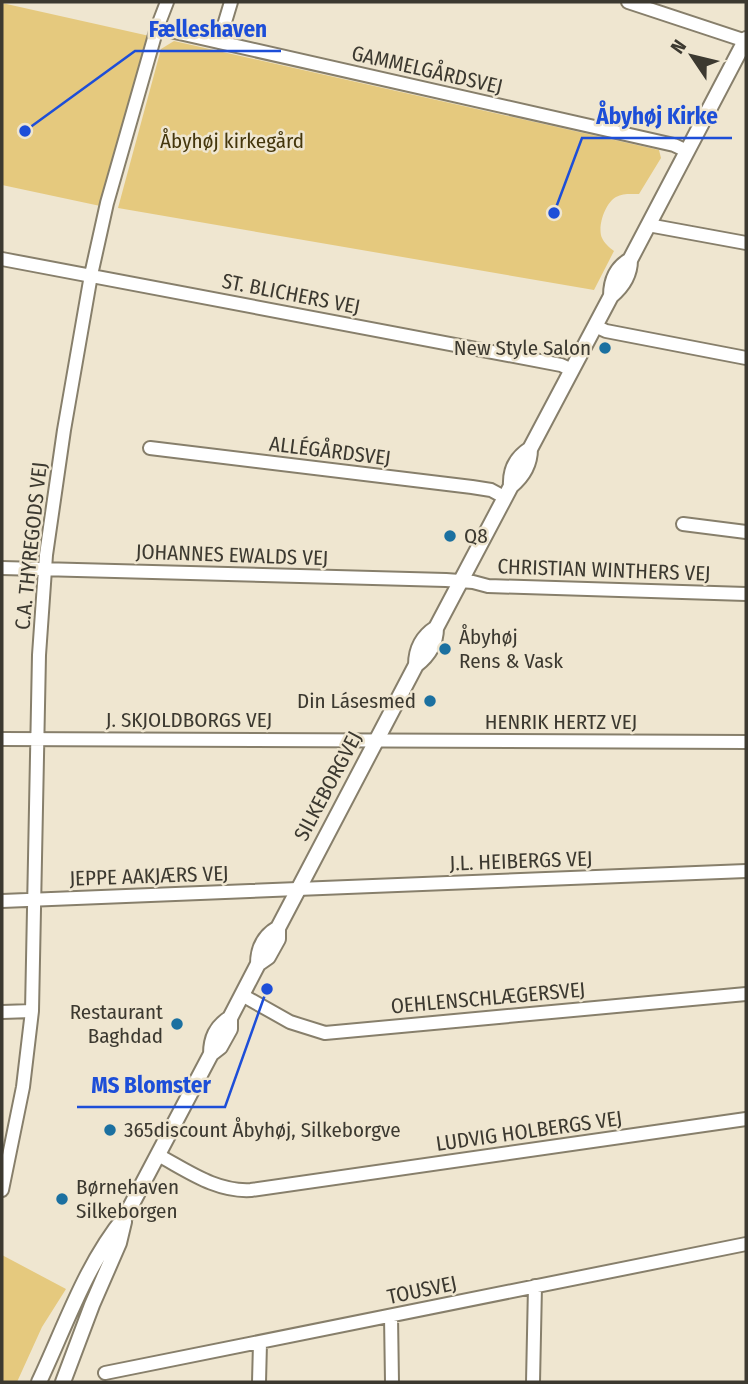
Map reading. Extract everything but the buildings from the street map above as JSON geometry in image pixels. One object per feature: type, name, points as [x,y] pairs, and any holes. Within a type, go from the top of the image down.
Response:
[{"type":"street","name":"C.A. THYREGODS VEJ","points":[[2,1190],[23,1087],[32,1011],[39,654],[45,569],[64,430],[91,275],[107,203],[157,28],[167,2]]},
{"type":"street","points":[[219,42],[231,2]]},
{"type":"street","points":[[628,2],[746,40]]},
{"type":"street","name":"GAMMELGÅRDSVEJ","points":[[157,28],[674,145],[687,151]]},
{"type":"street","name":"SILKEBORGVEJ","points":[[39,1382],[108,1238],[125,1217],[211,1054],[220,1047],[230,1029],[230,1018],[258,964],[258,952],[268,934],[278,928],[416,664],[416,652],[426,634],[436,628],[508,492],[510,473],[520,455],[530,450],[611,296],[611,283],[620,265],[630,260],[746,40]]},
{"type":"street","points":[[648,226],[746,243]]},
{"type":"street","name":"ST. BLICHERS VEJ","points":[[2,259],[561,365],[572,370]]},
{"type":"street","points":[[595,326],[606,331],[746,358]]},
{"type":"street","name":"ALLÉGÅRDSVEJ","points":[[150,448],[508,492]]},
{"type":"street","points":[[683,524],[746,532]]},
{"type":"street","name":"JOHANNES EWALDS VEJ","points":[[2,568],[460,581]]},
{"type":"street","name":"CHRISTIAN WINTHERS VEJ","points":[[460,581],[488,586],[746,594]]},
{"type":"street","name":"J. SKJOLDBORGS VEJ","points":[[2,738],[376,741]]},
{"type":"street","name":"HENRIK HERTZ VEJ","points":[[376,741],[746,741]]},
{"type":"street","name":"J.L. HEIBERGS VEJ","points":[[298,889],[746,871]]},
{"type":"street","name":"JEPPE AAKJÆRS VEJ","points":[[2,901],[298,889]]},
{"type":"street","name":"OEHLENSCHLÆGERSVEJ","points":[[242,995],[290,1022],[325,1033],[746,994]]},
{"type":"street","points":[[2,1012],[32,1011]]},
{"type":"street","name":"LUDVIG HOLBERGS VEJ","points":[[158,1155],[214,1185],[232,1190],[251,1190],[746,1119]]},
{"type":"street","name":"SILKEBORGVEJ","points":[[63,1382],[119,1243],[125,1217]]},
{"type":"street","name":"TOUSVEJ","points":[[105,1373],[746,1244]]},
{"type":"street","points":[[533,1382],[535,1286]]},
{"type":"street","points":[[391,1316],[392,1382]]},
{"type":"street","points":[[259,1382],[260,1343]]},
{"type":"green space","points":[[2,3],[154,37],[105,207],[2,185]]},
{"type":"green space","name":"Åbyhøj kirkegård","points":[[174,41],[659,150],[661,158],[639,194],[619,196],[612,200],[605,210],[601,222],[602,238],[614,251],[594,290],[118,208],[161,49]]},
{"type":"green space","points":[[2,1255],[66,1289],[42,1327],[17,1382],[2,1382]]},
{"type":"place","name":"Fælleshaven","points":[[25,131]]},
{"type":"place","name":"Åbyhøj Kirke","points":[[554,213]]},
{"type":"place","name":"New Style Salon","points":[[605,348]]},
{"type":"place","name":"Q8","points":[[450,536]]},
{"type":"place","name":"Åbyhøj Rens & Vask","points":[[445,649]]},
{"type":"place","name":"Din Lásesmed","points":[[430,701]]},
{"type":"place","name":"MS Blomster","points":[[267,989]]},
{"type":"place","name":"Restaurant Baghdad","points":[[177,1024]]},
{"type":"place","name":"365discount Åbyhøj, Silkeborgve","points":[[110,1130]]},
{"type":"place","name":"Børnehaven Silkeborgen","points":[[62,1199]]}]
